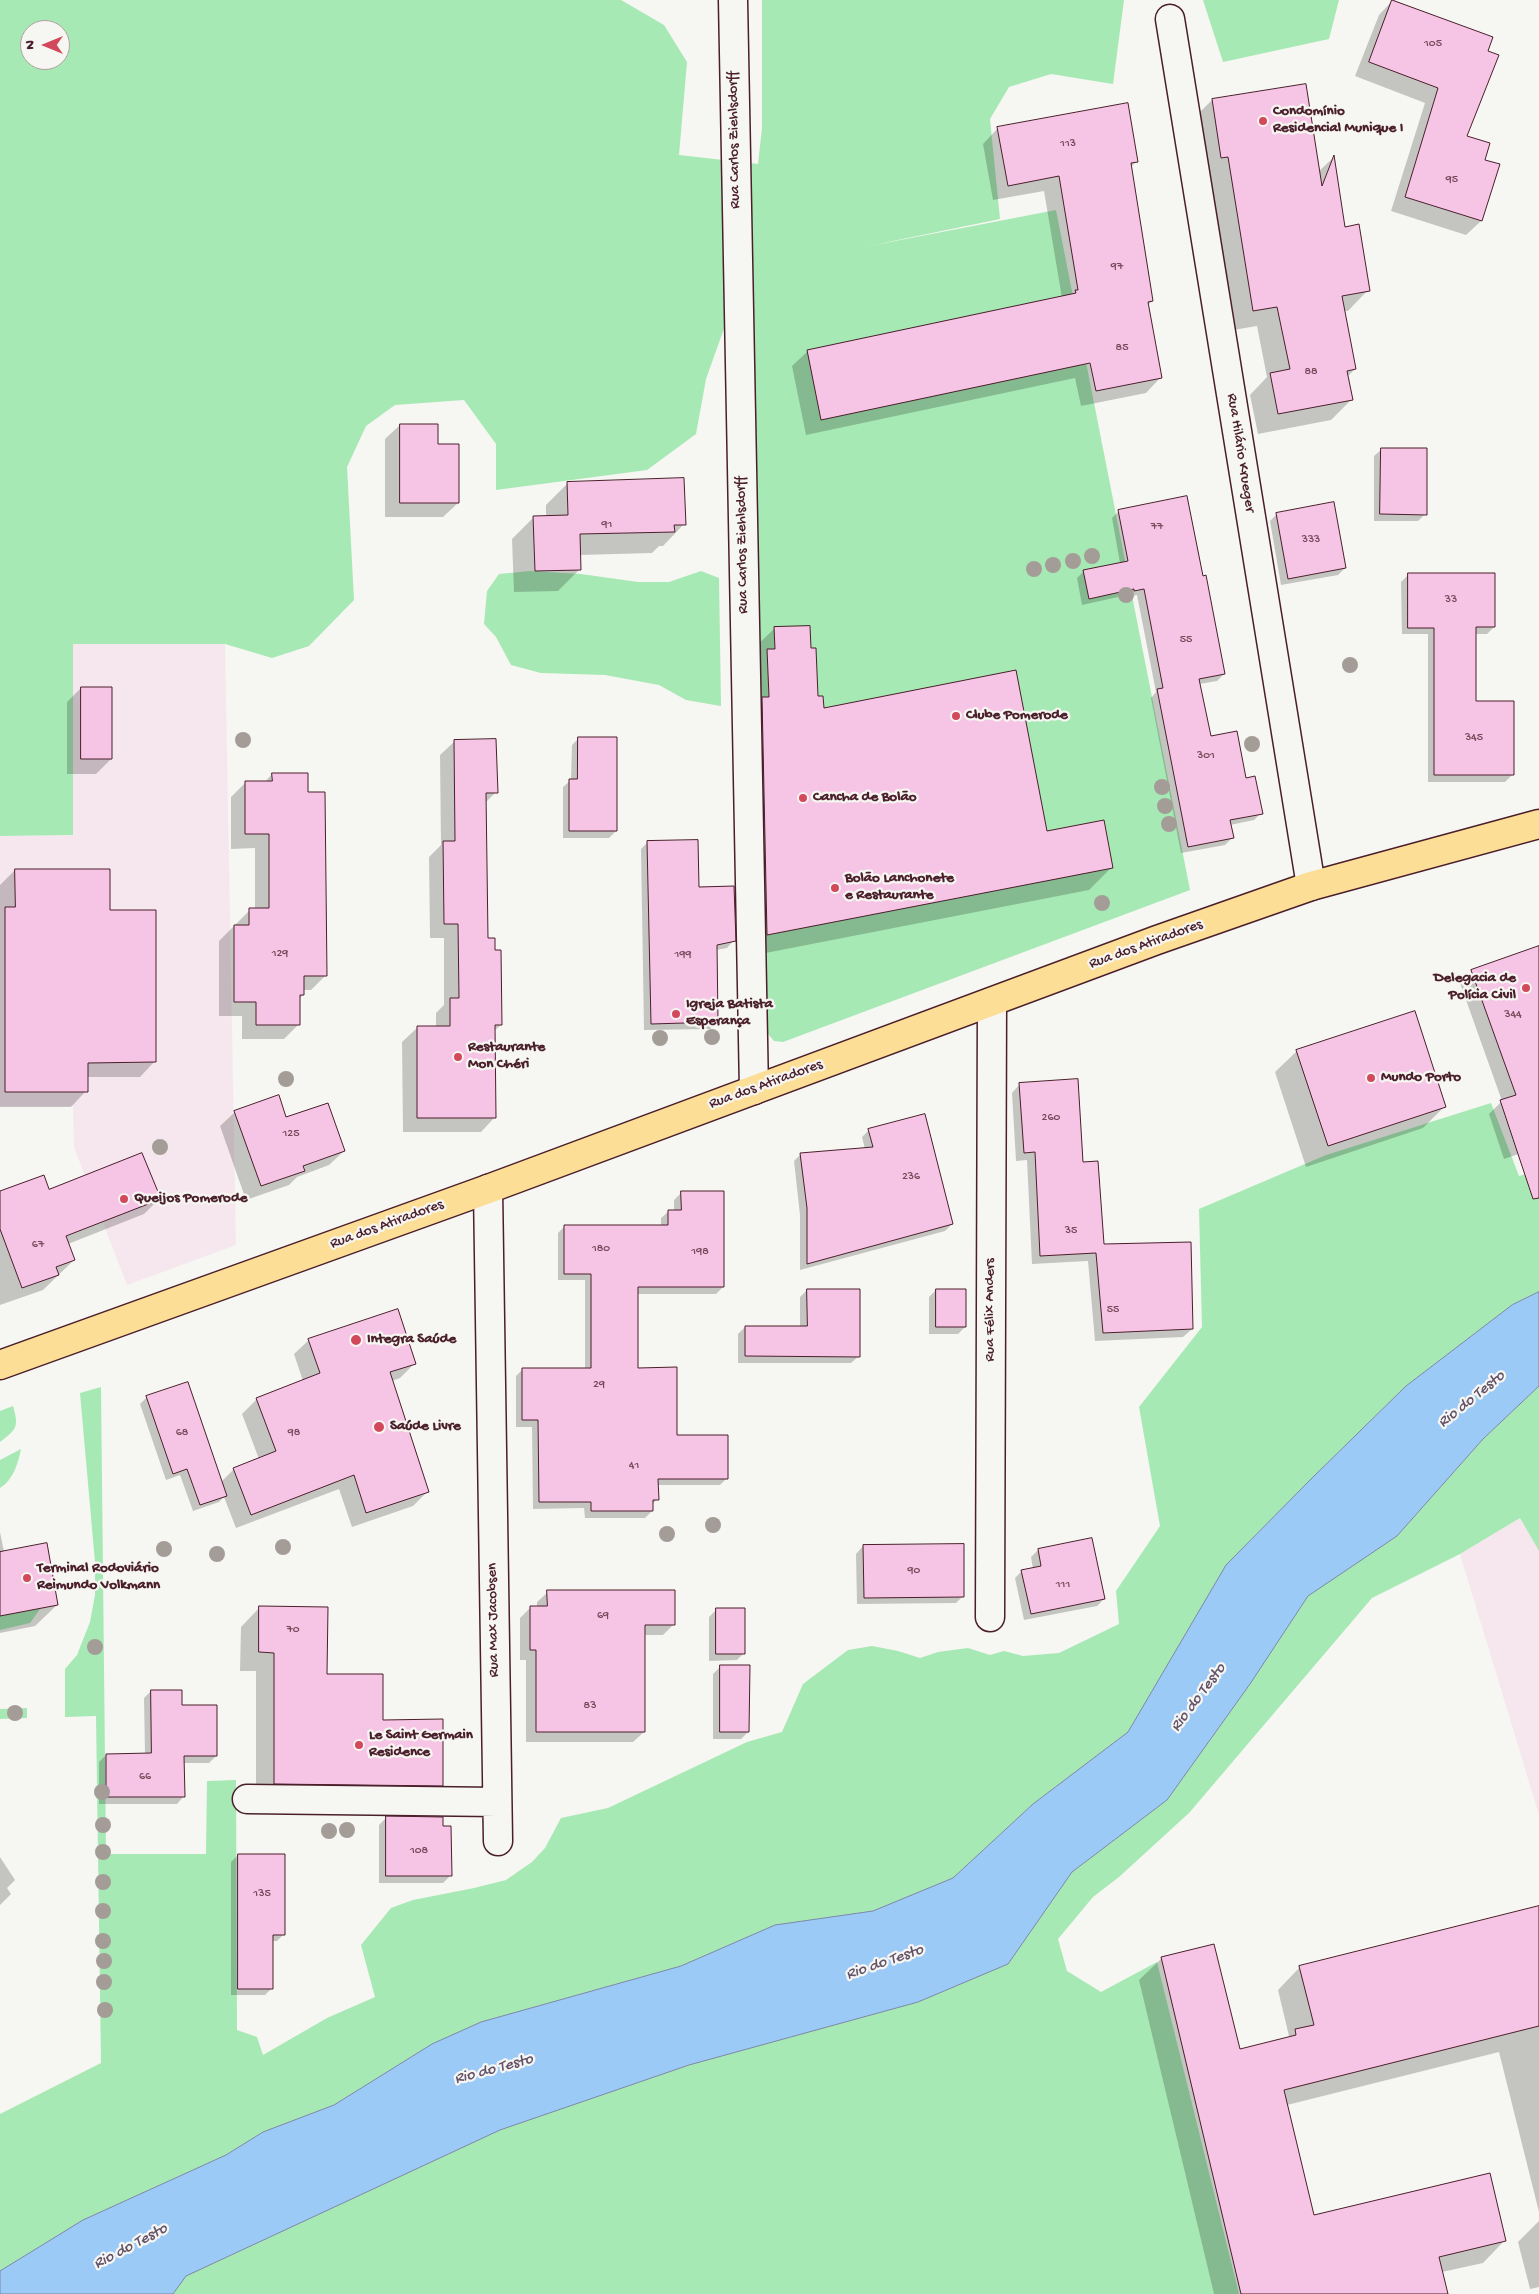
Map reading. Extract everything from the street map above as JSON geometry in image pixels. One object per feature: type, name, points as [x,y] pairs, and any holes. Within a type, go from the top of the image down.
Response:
[{"type":"main road","name":"Rua dos Atiradores","points":[[0,1365],[488,1189],[1157,940],[1311,886],[1539,824]]},
{"type":"street","name":"Rua Carlos Ziehlsdorff","points":[[733,0],[754,1090]]},
{"type":"street","name":"Rua Hilário Krueger","points":[[1170,19],[1311,886]]},
{"type":"street","name":"Rua Félix Anders","points":[[990,1618],[992,1002]]},
{"type":"street","name":"Rua Max Jacobsen","points":[[488,1189],[498,1841]]},
{"type":"street","points":[[247,1799],[497,1802]]},
{"type":"shaded area","name":"Queijos Pomerode","points":[[73,644],[225,644],[236,1245],[127,1285],[74,1147],[73,1106],[0,1106],[0,836],[73,835]]},
{"type":"shaded area","points":[[1520,1518],[1539,1551],[1539,1815],[1460,1554]]},
{"type":"green space","points":[[0,0],[621,0],[664,25],[687,62],[679,155],[758,164],[762,128],[762,0],[1124,0],[1113,84],[1051,74],[1009,87],[990,119],[1000,219],[864,247],[1056,210],[1190,890],[783,1042],[774,1041],[768,1034],[742,278],[706,379],[696,434],[647,470],[496,490],[496,444],[464,400],[395,405],[366,426],[347,467],[354,600],[309,646],[272,658],[225,644],[73,644],[73,835],[0,836]]},
{"type":"green space","points":[[1203,0],[1339,0],[1329,39],[1223,62]]},
{"type":"green space","points":[[530,571],[581,574],[638,582],[669,582],[701,571],[719,578],[721,706],[686,700],[659,685],[605,675],[541,673],[511,665],[496,637],[484,624],[487,591],[499,574]]},
{"type":"green space","points":[[1491,1103],[1519,1176],[1539,1170],[1539,1292],[1512,1305],[1406,1386],[1311,1479],[1226,1565],[1128,1732],[1033,1804],[953,1878],[873,1911],[775,1925],[681,1966],[481,2022],[432,2044],[334,2105],[263,2132],[226,2155],[83,2220],[0,2271],[0,2114],[101,2063],[96,1716],[65,1717],[65,1669],[77,1655],[90,1622],[95,1595],[95,1562],[80,1393],[101,1387],[106,1854],[206,1854],[207,1781],[236,1780],[237,2030],[257,2037],[263,2055],[327,2018],[375,1997],[361,1945],[391,1908],[413,1900],[506,1880],[532,1862],[545,1848],[561,1818],[608,1808],[747,1742],[782,1732],[803,1684],[848,1650],[872,1646],[920,1658],[938,1652],[968,1648],[990,1655],[1004,1651],[1023,1656],[1059,1653],[1119,1624],[1116,1591],[1160,1526],[1139,1407],[1202,1327],[1199,1209],[1326,1155]]},
{"type":"green space","points":[[1539,1386],[1539,1551],[1520,1518],[1460,1554],[1372,1598],[1189,1813],[1119,1877],[1093,1897],[1058,1939],[1067,1971],[1101,1992],[1157,1962],[1239,2294],[173,2294],[186,2276],[500,2130],[689,2065],[918,2002],[1008,1964],[1072,1872],[1167,1800],[1250,1684],[1308,1596],[1397,1536],[1483,1439]]},
{"type":"green space","points":[[13,1406],[16,1419],[15,1427],[0,1442],[0,1411]]},
{"type":"green space","points":[[21,1449],[14,1471],[5,1485],[0,1488],[0,1460]]},
{"type":"green space","points":[[43,1605],[30,1623],[0,1630],[0,1613]]},
{"type":"green space","points":[[27,1708],[27,1718],[0,1719],[0,1709]]},
{"type":"water","name":"Rio do Testo","points":[[1539,1292],[1539,1386],[1483,1439],[1397,1536],[1308,1596],[1250,1684],[1167,1800],[1072,1872],[1008,1964],[918,2002],[689,2065],[500,2130],[186,2276],[173,2294],[0,2294],[0,2271],[83,2220],[226,2155],[263,2132],[334,2105],[432,2044],[481,2022],[681,1966],[775,1925],[873,1911],[953,1878],[1033,1804],[1128,1732],[1226,1565],[1311,1479],[1406,1386],[1512,1305]]},
{"type":"building","points":[[1392,0],[1493,37],[1488,51],[1499,55],[1467,136],[1490,143],[1485,160],[1500,164],[1482,221],[1405,197],[1438,88],[1369,62]]},
{"type":"building","points":[[1306,84],[1322,186],[1334,155],[1345,227],[1359,224],[1370,291],[1342,296],[1356,369],[1347,371],[1353,400],[1278,414],[1270,373],[1290,369],[1277,307],[1253,311],[1228,157],[1221,158],[1212,99]]},
{"type":"building","points":[[1128,103],[1138,162],[1131,163],[1153,301],[1148,302],[1162,378],[1096,391],[1090,363],[821,420],[807,350],[1076,293],[1075,290],[1078,290],[1059,176],[1008,186],[997,127]]},
{"type":"building","points":[[400,424],[438,424],[438,444],[459,444],[459,503],[400,503]]},
{"type":"building","points":[[1381,448],[1427,448],[1427,515],[1380,514]]},
{"type":"building","points":[[684,478],[686,525],[674,525],[675,532],[580,534],[581,570],[535,571],[533,516],[568,515],[567,482]]},
{"type":"building","points":[[1187,496],[1203,576],[1206,575],[1225,674],[1199,679],[1211,736],[1237,731],[1246,778],[1255,776],[1263,814],[1230,820],[1234,838],[1188,847],[1157,689],[1163,688],[1144,589],[1134,591],[1134,589],[1089,599],[1083,570],[1128,561],[1118,510]]},
{"type":"building","points":[[1334,502],[1346,568],[1288,579],[1276,513]]},
{"type":"building","points":[[1408,573],[1495,573],[1495,627],[1476,627],[1476,701],[1514,701],[1514,775],[1434,775],[1434,628],[1408,628]]},
{"type":"building","points":[[810,626],[811,648],[816,648],[818,696],[823,696],[824,708],[1016,670],[1047,831],[1104,820],[1113,868],[767,935],[762,697],[769,697],[767,649],[775,649],[774,627]]},
{"type":"building","points":[[81,687],[112,687],[112,759],[81,759]]},
{"type":"building","points":[[578,737],[617,737],[617,831],[569,831],[569,779],[577,779]]},
{"type":"building","points":[[496,739],[498,793],[486,793],[488,938],[495,938],[495,950],[501,950],[502,1025],[495,1025],[496,1118],[417,1118],[417,1026],[450,1026],[450,998],[459,998],[458,924],[444,924],[443,841],[455,841],[454,740]]},
{"type":"building","points":[[272,773],[308,773],[308,792],[325,792],[327,976],[304,976],[304,995],[300,995],[300,1025],[256,1025],[256,1002],[234,1002],[234,925],[249,925],[249,908],[269,908],[269,834],[245,834],[245,781],[272,781]]},
{"type":"building","points":[[698,840],[699,887],[734,886],[736,941],[717,945],[718,1022],[651,1024],[647,841]]},
{"type":"building","points":[[15,869],[110,869],[110,910],[156,910],[156,1062],[88,1063],[88,1092],[5,1092],[5,907],[15,907]]},
{"type":"building","points":[[1539,946],[1539,1198],[1533,1199],[1500,1100],[1516,1095],[1471,970]]},
{"type":"building","name":"Mundo Porto","points":[[1415,1011],[1446,1107],[1328,1146],[1296,1050]]},
{"type":"building","points":[[1078,1079],[1083,1162],[1098,1161],[1104,1244],[1191,1242],[1193,1329],[1103,1333],[1096,1253],[1040,1256],[1035,1152],[1024,1153],[1019,1083]]},
{"type":"building","points":[[279,1095],[286,1117],[328,1103],[345,1151],[303,1166],[305,1171],[261,1186],[234,1111]]},
{"type":"building","points":[[925,1114],[953,1224],[807,1264],[807,1208],[800,1153],[873,1147],[868,1129]]},
{"type":"building","points":[[142,1153],[161,1199],[66,1236],[75,1260],[56,1267],[59,1275],[22,1288],[0,1229],[0,1191],[44,1175],[49,1189]]},
{"type":"building","points":[[681,1191],[724,1191],[724,1287],[638,1287],[638,1368],[677,1367],[677,1435],[728,1435],[728,1479],[658,1479],[659,1500],[653,1500],[653,1511],[591,1511],[591,1502],[539,1502],[538,1420],[522,1420],[522,1368],[591,1368],[591,1274],[564,1274],[564,1225],[668,1225],[668,1210],[681,1210]]},
{"type":"building","points":[[807,1289],[860,1289],[860,1357],[745,1356],[745,1326],[807,1326]]},
{"type":"building","points":[[936,1289],[966,1289],[966,1327],[936,1327]]},
{"type":"building","points":[[398,1309],[416,1364],[390,1372],[429,1492],[366,1513],[354,1475],[251,1515],[233,1468],[276,1451],[256,1398],[320,1373],[308,1339]]},
{"type":"building","points":[[188,1382],[227,1496],[200,1505],[187,1469],[173,1474],[146,1396]]},
{"type":"building","points":[[1092,1538],[1105,1599],[1031,1614],[1021,1570],[1041,1566],[1038,1549]]},
{"type":"building","name":"Terminal Rodoviário Reimundo Volkmann","points":[[47,1543],[58,1605],[0,1616],[0,1552]]},
{"type":"building","points":[[964,1544],[964,1597],[864,1598],[863,1545]]},
{"type":"building","points":[[547,1590],[675,1590],[675,1625],[645,1625],[645,1732],[536,1732],[536,1650],[530,1650],[530,1606],[547,1606]]},
{"type":"building","name":"Le Saint Germain Residence","points":[[259,1606],[328,1607],[327,1674],[383,1674],[383,1720],[443,1719],[443,1786],[274,1784],[274,1653],[259,1652]]},
{"type":"building","points":[[716,1608],[745,1608],[745,1654],[716,1654]]},
{"type":"building","points":[[720,1665],[750,1665],[749,1732],[720,1732]]},
{"type":"building","points":[[151,1690],[182,1690],[182,1705],[217,1705],[217,1756],[184,1756],[185,1797],[106,1797],[106,1754],[151,1753]]},
{"type":"building","points":[[386,1816],[443,1817],[443,1826],[451,1826],[452,1876],[386,1876]]},
{"type":"building","points":[[238,1854],[285,1854],[285,1935],[273,1935],[273,1989],[238,1989]]},
{"type":"building","points":[[1539,1906],[1539,2026],[1284,2090],[1314,2215],[1490,2173],[1506,2241],[1439,2257],[1448,2294],[1241,2294],[1161,1957],[1214,1944],[1240,2049],[1296,2035],[1295,2029],[1314,2025],[1299,1966]]},
{"type":"place","name":"Condomínio Residencial Munique I","points":[[1263,121]]},
{"type":"place","name":"Clube Pomerode","points":[[956,716]]},
{"type":"place","name":"Cancha de Bolão","points":[[803,798]]},
{"type":"place","name":"Bolão Lanchonete e Restaurante","points":[[835,888]]},
{"type":"place","name":"Delegacia de Polícia Civil","points":[[1526,988]]},
{"type":"place","name":"Igreja Batista Esperança","points":[[676,1014]]},
{"type":"place","name":"Restaurante Mon Chéri","points":[[458,1057]]},
{"type":"place","name":"Mundo Porto","points":[[1371,1078]]},
{"type":"place","name":"Queijos Pomerode","points":[[124,1199]]},
{"type":"place","name":"Integra Saúde","points":[[356,1340]]},
{"type":"place","name":"Saúde Livre","points":[[379,1427]]},
{"type":"place","name":"Terminal Rodoviário Reimundo Volkmann","points":[[27,1578]]},
{"type":"place","name":"Le Saint Germain Residence","points":[[359,1745]]}]
